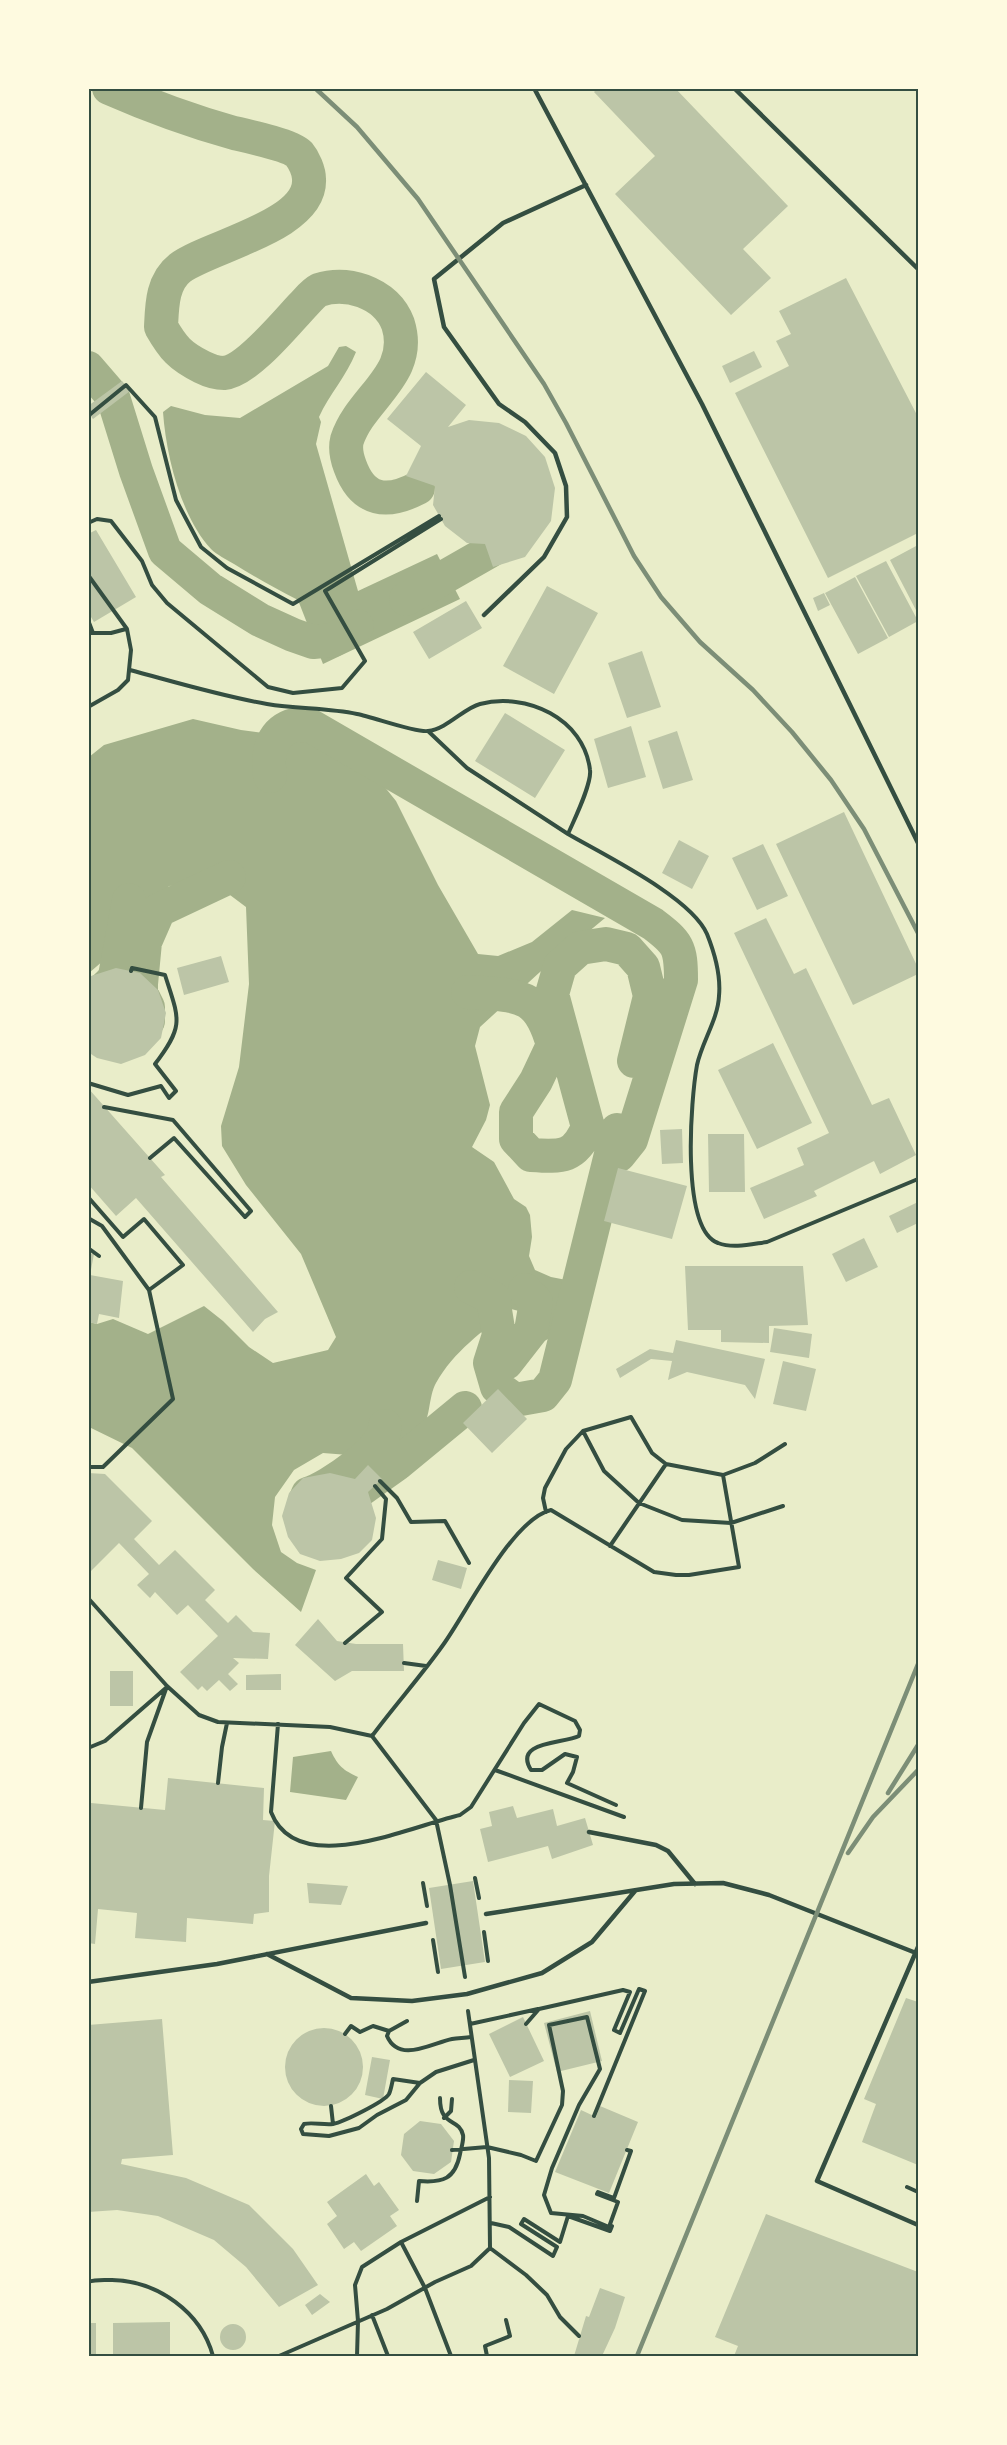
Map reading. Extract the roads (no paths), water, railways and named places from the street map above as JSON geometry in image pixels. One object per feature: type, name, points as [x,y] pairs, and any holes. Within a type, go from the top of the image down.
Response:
[{"type":"lane","points":[[534,88],[702,404],[918,843]]},
{"type":"lane","points":[[734,88],[918,269]]},
{"type":"lane","points":[[484,615],[544,557],[567,517],[566,486],[555,453],[525,422],[499,404],[444,327],[434,279],[504,224],[586,185]]},
{"type":"lane","points":[[589,1832],[656,1845],[668,1851],[695,1884]]},
{"type":"lane","points":[[486,1914],[674,1884],[723,1883],[769,1894],[917,1950],[817,2181],[918,2225]]},
{"type":"lane","points":[[267,1954],[351,1998],[412,2001],[466,1994],[542,1973],[552,1967],[592,1942],[635,1891]]},
{"type":"lane","points":[[88,1982],[217,1964],[426,1923]]},
{"type":"waterway","points":[[109,88],[186,118],[278,144],[294,151],[303,159],[309,179],[306,195],[294,210],[256,233],[180,268],[166,287],[161,327],[173,346],[188,359],[207,369],[224,373],[244,364],[255,355],[319,290],[330,287],[347,287],[374,296],[389,308],[398,324],[401,342],[399,358],[393,372],[354,425],[347,440],[347,456],[355,478],[362,487],[377,497],[396,496],[418,488]]},
{"type":"waterway","points":[[88,368],[113,397],[136,471],[165,551],[210,589],[260,620],[293,635],[313,642],[333,640],[357,626]]},
{"type":"waterway","points":[[406,599],[490,551]]},
{"type":"waterway","points":[[270,776],[270,754],[278,735],[293,725],[311,726],[653,924],[673,941],[679,953],[681,980],[631,1140],[619,1155]]},
{"type":"waterway","points":[[148,1021],[148,1007],[141,993],[145,942],[159,910],[229,877]]},
{"type":"waterway","points":[[90,1003],[115,976],[129,900]]},
{"type":"waterway","points":[[468,992],[500,994],[524,1000],[540,1014],[547,1027],[553,1045],[536,1081],[516,1112],[516,1139],[531,1155],[551,1156],[566,1153],[578,1145],[588,1127],[552,994],[560,966],[580,948],[606,944],[627,949],[643,967],[650,996],[634,1061]]},
{"type":"waterway","points":[[471,1287],[493,1298],[499,1335],[490,1363],[497,1387],[515,1400],[543,1395],[555,1380],[617,1130]]},
{"type":"waterway","points":[[506,1363],[531,1331],[536,1302],[525,1290]]},
{"type":"waterway","points":[[352,1509],[352,1496],[397,1464],[465,1408]]},
{"type":"waterway","points":[[305,1501],[308,1494],[342,1476],[366,1456],[383,1436],[385,1426]]},
{"type":"railway","points":[[315,88],[357,127],[418,199],[544,384],[634,556],[661,597],[700,642],[753,690],[792,732],[831,780],[864,829],[918,933]]},
{"type":"railway","points":[[637,2356],[918,1664]]},
{"type":"railway","points":[[888,1793],[918,1745]]},
{"type":"railway","points":[[848,1853],[873,1817],[918,1770]]}]
